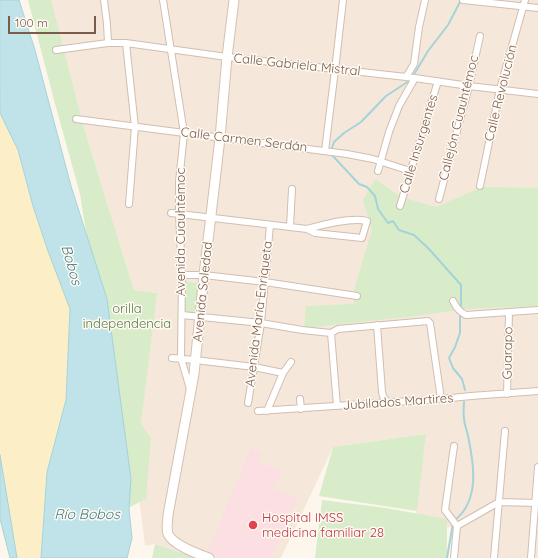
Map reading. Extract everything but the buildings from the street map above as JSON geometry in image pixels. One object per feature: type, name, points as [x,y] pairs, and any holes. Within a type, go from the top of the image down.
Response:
[{"type":"main road","name":"Avenida Soledad","points":[[209,558],[173,540],[168,534],[168,515],[191,392],[234,0]]},
{"type":"street","points":[[104,0],[108,43]]},
{"type":"street","name":"Avenida Cuauhtémoc","points":[[163,0],[184,133],[179,182],[182,275],[181,358],[191,392]]},
{"type":"street","points":[[325,151],[343,0]]},
{"type":"street","points":[[406,77],[414,64],[419,27],[425,0]]},
{"type":"street","points":[[464,0],[524,3],[538,8]]},
{"type":"street","name":"Calle Revolución","points":[[480,186],[500,89],[524,3]]},
{"type":"street","name":"Callejón Cuauhtémoc","points":[[439,200],[469,86],[480,36]]},
{"type":"street","name":"Calle Gabriela Mistral","points":[[56,50],[108,43],[126,43],[227,57],[415,78],[538,94]]},
{"type":"street","points":[[126,43],[135,127],[129,204]]},
{"type":"street","points":[[378,171],[389,132],[399,106],[415,78]]},
{"type":"street","name":"Calle Insurgentes","points":[[400,206],[438,81]]},
{"type":"street","name":"Calle Carmen Serdán","points":[[76,119],[325,151],[373,159],[410,171]]},
{"type":"street","points":[[290,227],[292,189]]},
{"type":"street","points":[[170,213],[307,229],[315,233],[362,238],[368,221],[354,220],[316,226],[307,229]]},
{"type":"street","name":"Avenida María Enriqueta","points":[[248,403],[261,323],[270,225]]},
{"type":"street","points":[[182,275],[204,275],[265,282],[357,296]]},
{"type":"street","points":[[453,301],[461,313],[466,315],[538,310]]},
{"type":"street","name":"Guarapo","points":[[507,394],[509,312]]},
{"type":"street","points":[[182,315],[261,323],[331,333],[338,329],[428,321],[430,324],[441,399]]},
{"type":"street","points":[[377,325],[382,392],[388,403]]},
{"type":"street","points":[[331,333],[337,406]]},
{"type":"street","points":[[172,358],[254,367],[283,373]]},
{"type":"street","points":[[267,411],[283,373],[291,362]]},
{"type":"street","name":"Jubilados Martires","points":[[258,411],[388,403],[538,391]]},
{"type":"street","points":[[300,399],[301,409]]},
{"type":"street","points":[[494,558],[505,430]]},
{"type":"street","points":[[454,446],[445,510],[456,526],[454,558]]},
{"type":"street","points":[[531,558],[537,503],[538,467]]},
{"type":"street","points":[[456,526],[498,502],[537,503]]},
{"type":"shaded area","points":[[50,0],[538,0],[538,558],[450,558],[453,527],[414,530],[426,434],[333,447],[281,558],[197,558],[155,544],[145,546],[135,466],[156,293],[134,290],[84,128]]},
{"type":"shaded area","name":"Hospital IMSS medicina familiar 28","points":[[251,448],[262,453],[259,463],[281,470],[274,489],[298,497],[272,558],[221,558],[207,553]]},
{"type":"green space","name":"orilla independencia","points":[[28,0],[51,0],[84,128],[134,290],[157,293],[141,424],[151,438],[146,499],[130,507],[80,194]]},
{"type":"green space","points":[[375,179],[401,197],[436,207],[482,187],[538,188],[538,306],[466,309],[304,328],[306,306],[354,304],[354,289],[372,230],[363,200]]},
{"type":"green space","points":[[185,281],[200,284],[198,314],[184,313]]},
{"type":"green space","points":[[426,434],[417,511],[319,496],[333,447]]},
{"type":"green space","points":[[322,500],[386,508],[447,519],[447,558],[315,558]]},
{"type":"green space","points":[[155,544],[197,558],[152,558]]},
{"type":"sand","points":[[0,113],[18,150],[33,206],[70,309],[66,400],[47,472],[41,558],[17,558],[0,455]]},
{"type":"water","name":"Río Bobos","points":[[0,0],[19,0],[35,50],[71,186],[107,299],[131,479],[129,509],[132,538],[127,558],[41,558],[47,472],[66,400],[70,309],[33,206],[18,150],[0,113]]},
{"type":"water","points":[[0,455],[17,558],[10,558],[0,519]]},
{"type":"waterway","points":[[413,76],[428,51],[448,25],[461,0]]},
{"type":"waterway","points":[[332,148],[334,142],[344,133],[361,122],[386,96],[409,81]]},
{"type":"waterway","points":[[332,155],[359,184],[367,187],[375,196],[378,209],[388,223],[393,221],[399,230],[414,235],[429,249],[461,285],[461,309]]},
{"type":"waterway","points":[[460,314],[460,333],[449,358],[453,368],[462,379],[465,390]]},
{"type":"waterway","points":[[455,520],[463,512],[468,502],[472,492],[473,481],[472,458],[464,420],[464,402]]},
{"type":"waterway","points":[[447,558],[453,523]]},
{"type":"place","name":"Hospital IMSS medicina familiar 28","points":[[253,525]]},
{"type":"water label","name":"Bobos","points":[[71,265]]}]
